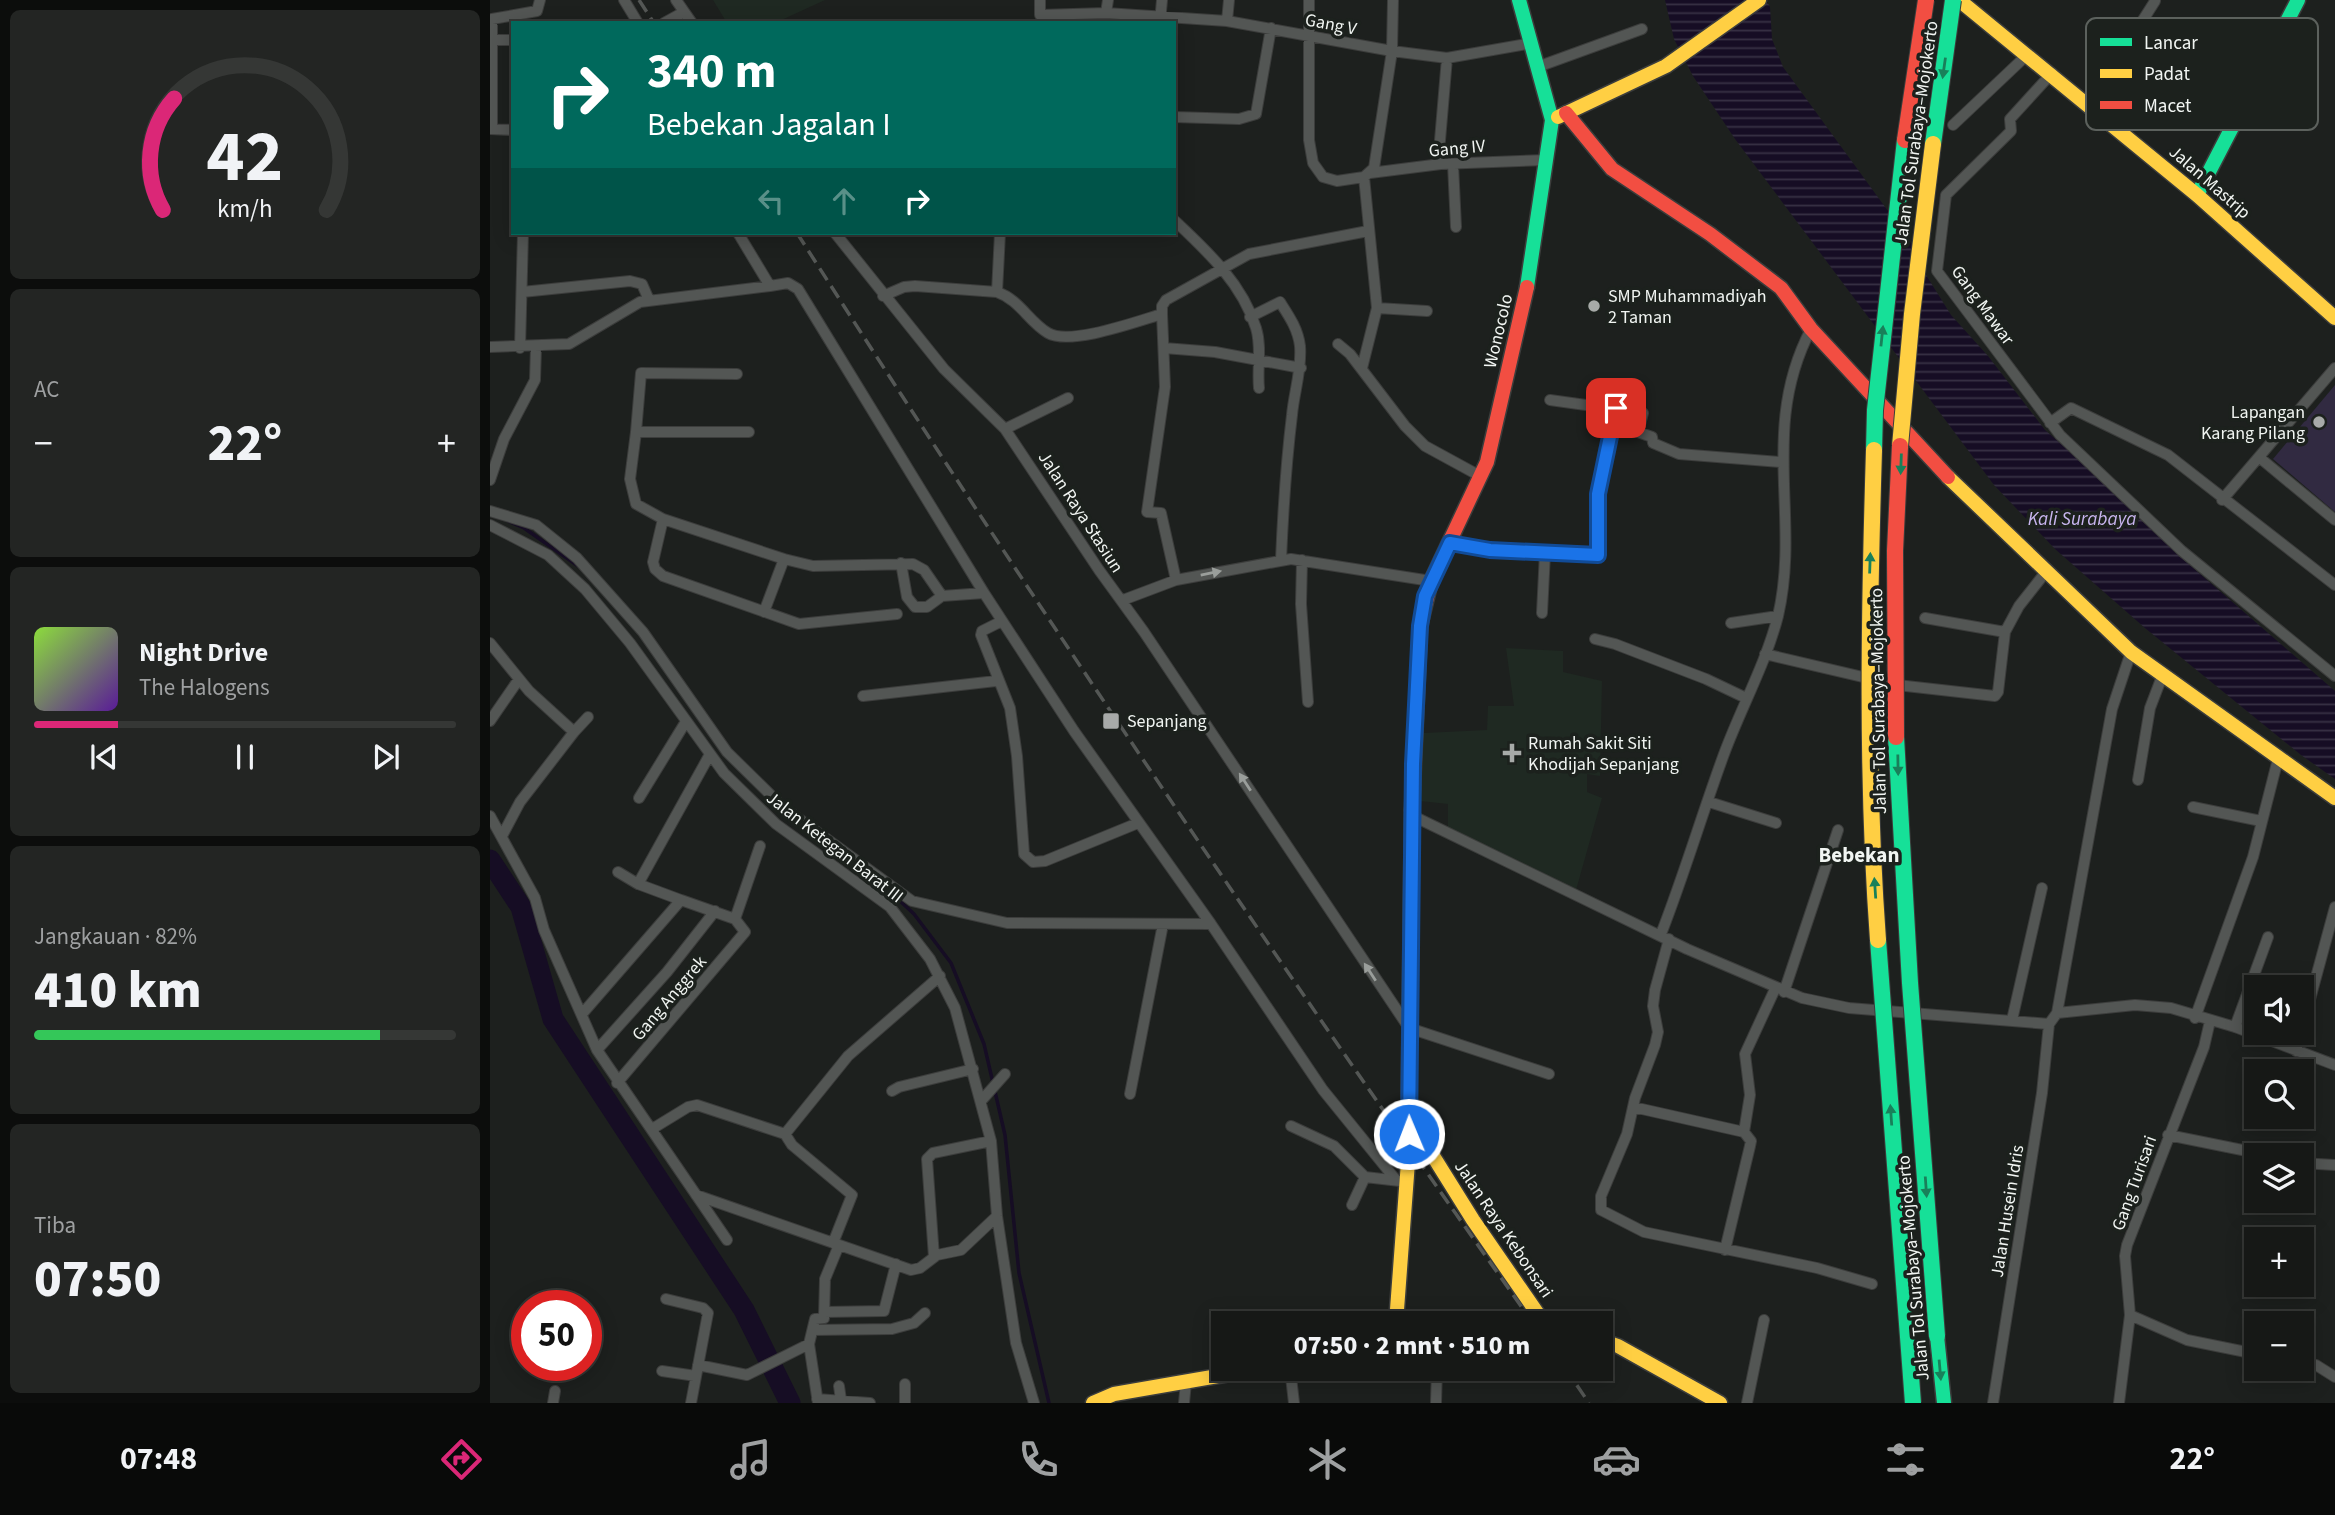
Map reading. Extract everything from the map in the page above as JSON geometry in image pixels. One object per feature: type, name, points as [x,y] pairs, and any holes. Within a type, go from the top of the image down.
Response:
[{"type":"main road","points":[[1519,0],[1539,66],[1559,117],[1612,169],[1710,234],[1781,288],[1811,329],[1958,488],[2131,652],[2279,755],[2335,798]]},
{"type":"main road","points":[[1559,117],[1666,66],[1759,0]]},
{"type":"main road","name":"Jalan Tol Surabaya–Mojokerto","points":[[1913,1403],[1872,856],[1868,630],[1875,410],[1897,193],[1926,0]]},
{"type":"main road","name":"Jalan Tol Surabaya–Mojokerto","points":[[1944,1403],[1900,853],[1894,627],[1904,404],[1923,208],[1954,0]]},
{"type":"main road","name":"Jalan Mastrip","points":[[1959,0],[1976,6],[2086,102]]},
{"type":"main road","points":[[2289,18],[2298,0]]},
{"type":"main road","name":"Wonocolo","points":[[1396,1311],[1401,1181],[1409,1116],[1413,816],[1420,626],[1431,581],[1487,462],[1527,289],[1547,160],[1559,117]]},
{"type":"main road","name":"Jalan Mastrip","points":[[2119,130],[2197,195],[2335,318]]},
{"type":"main road","points":[[2197,195],[2231,130]]},
{"type":"main road","name":"Jalan Raya Kebonsari","points":[[1409,1116],[1473,1220],[1536,1311]]},
{"type":"main road","points":[[1613,1344],[1720,1403]]},
{"type":"main road","points":[[1093,1403],[1114,1394],[1211,1378]]},
{"type":"street","points":[[511,130],[491,129],[492,19],[496,16],[537,10],[540,0]]},
{"type":"street","points":[[624,0],[637,21]]},
{"type":"street","points":[[676,0],[691,21]]},
{"type":"street","name":"Gang V","points":[[1040,0],[1040,15],[1106,13],[1132,19],[1227,21],[1392,51],[1447,58],[1532,43]]},
{"type":"street","points":[[1106,13],[1108,0]]},
{"type":"street","points":[[1161,20],[1162,0]]},
{"type":"street","points":[[1227,21],[1229,0]]},
{"type":"street","points":[[1309,0],[1310,35]]},
{"type":"street","points":[[1362,368],[1377,308],[1368,231],[1367,175],[1374,168],[1392,51],[1393,0]]},
{"type":"street","points":[[2144,18],[2155,1]]},
{"type":"street","points":[[668,21],[684,12]]},
{"type":"street","points":[[1176,117],[1239,119],[1256,114],[1271,29]]},
{"type":"street","points":[[1539,66],[1642,29]]},
{"type":"street","name":"Gang IV","points":[[1310,35],[1310,140],[1313,163],[1323,177],[1337,181],[1441,164],[1547,160]]},
{"type":"street","points":[[490,40],[511,40]]},
{"type":"street","points":[[1953,125],[2028,54]]},
{"type":"street","points":[[1441,164],[1439,141],[1447,58]]},
{"type":"street","name":"Gang Mawar","points":[[2050,423],[1937,271],[1946,195],[2011,131],[2010,119],[2052,73]]},
{"type":"street","points":[[1453,164],[1456,227]]},
{"type":"street","points":[[1176,222],[1223,267],[1251,317],[1257,335],[1259,388]]},
{"type":"street","points":[[1177,580],[1161,513],[1147,512],[1165,387],[1161,314],[1166,300],[1252,253],[1368,231]]},
{"type":"street","points":[[520,348],[523,235]]},
{"type":"street","points":[[739,235],[771,286]]},
{"type":"street","name":"Jalan Raya Stasiun","points":[[837,235],[944,369],[1005,429],[1099,570],[1123,600],[1409,1028]]},
{"type":"street","points":[[997,292],[1000,235]]},
{"type":"street","points":[[522,292],[630,281],[642,284],[649,300]]},
{"type":"street","points":[[490,346],[520,348],[569,344],[630,306],[649,300],[758,290],[788,283],[798,289],[984,593],[1138,823],[1211,924],[1322,1090],[1401,1181]]},
{"type":"street","points":[[883,296],[904,287],[915,286],[997,292],[1019,303],[1048,333],[1056,336],[1108,330],[1161,314]]},
{"type":"street","points":[[1251,317],[1280,302],[1297,332],[1301,368],[1294,397],[1284,482],[1281,560]]},
{"type":"street","points":[[1377,308],[1427,311]]},
{"type":"street","points":[[1811,329],[1799,352],[1783,426],[1781,462],[1784,568],[1778,616],[1765,654],[1745,698],[1665,937],[1655,990],[1656,1045],[1633,1107],[1627,1133],[1601,1196],[1601,1210],[1644,1232],[1817,1268],[1872,1284]]},
{"type":"street","points":[[1338,344],[1362,368],[1405,426],[1425,446],[1480,476]]},
{"type":"street","points":[[490,480],[504,439],[535,380],[536,347]]},
{"type":"street","points":[[1164,348],[1215,352],[1301,368]]},
{"type":"street","points":[[2222,500],[2335,368]]},
{"type":"street","points":[[737,374],[641,373],[630,479],[636,504],[663,519],[813,566],[901,563],[919,565],[942,596]]},
{"type":"street","points":[[1005,429],[1068,398]]},
{"type":"street","points":[[1550,400],[1643,413],[1638,432],[1651,437],[1653,443],[1679,454],[1781,462]]},
{"type":"street","points":[[1450,543],[1490,550],[1598,555],[1598,494],[1616,408]]},
{"type":"street","points":[[2335,586],[2168,455],[2071,408],[2050,423],[2182,551],[2335,676]]},
{"type":"street","points":[[636,432],[749,432]]},
{"type":"street","points":[[2260,458],[2335,520]]},
{"type":"street","points":[[490,511],[536,526],[577,558],[643,633],[731,767],[833,846],[864,875],[909,902],[1007,923],[1211,924]]},
{"type":"street","points":[[663,519],[654,549],[655,569],[663,576],[799,624],[897,614]]},
{"type":"street","name":"Jalan Ketegan Barat III","points":[[490,525],[548,555],[585,589],[632,642],[709,756],[731,767],[757,803],[815,853],[864,875],[892,907],[940,976],[955,1008],[983,1098],[991,1141],[997,1216],[1016,1343],[1034,1403]]},
{"type":"street","points":[[1542,613],[1545,553]]},
{"type":"street","points":[[764,612],[784,559]]},
{"type":"street","points":[[1123,600],[1177,580],[1281,560],[1302,560],[1431,581]]},
{"type":"street","points":[[1302,560],[1301,604],[1308,702]]},
{"type":"street","points":[[901,563],[907,597],[915,607],[927,607],[942,596],[984,593]]},
{"type":"street","points":[[1765,654],[1897,685],[1992,697],[1998,692],[2005,632],[2019,606],[2045,573]]},
{"type":"street","points":[[1731,623],[1778,616]]},
{"type":"street","points":[[1925,618],[2005,632]]},
{"type":"street","points":[[1002,621],[982,631],[981,635],[996,681],[1010,708],[1017,757],[1024,854],[1028,860],[1045,861],[1138,823]]},
{"type":"street","points":[[632,642],[643,633]]},
{"type":"street","points":[[1595,639],[1706,679],[1745,698]]},
{"type":"street","points":[[490,643],[519,679],[574,732]]},
{"type":"street","points":[[1413,816],[1779,990],[1849,1008],[2049,1024],[2057,1013],[2112,709],[2131,652]]},
{"type":"street","points":[[2138,780],[2150,708],[2163,674]]},
{"type":"street","points":[[490,721],[519,679]]},
{"type":"street","points":[[863,696],[996,681]]},
{"type":"street","points":[[502,836],[528,790],[588,717]]},
{"type":"street","points":[[639,798],[685,723]]},
{"type":"street","points":[[2195,1018],[2253,857],[2279,755]]},
{"type":"street","points":[[638,884],[709,756]]},
{"type":"street","points":[[757,803],[766,792]]},
{"type":"street","points":[[1709,802],[1776,823]]},
{"type":"street","points":[[2193,807],[2261,821]]},
{"type":"street","points":[[490,816],[536,898],[544,930],[597,1050],[617,1083],[652,1129],[727,1240]]},
{"type":"street","points":[[1744,1132],[1750,1095],[1745,1054],[1779,990],[1838,830]]},
{"type":"street","points":[[618,872],[638,884],[735,919],[760,846]]},
{"type":"street","points":[[2012,1020],[2042,888]]},
{"type":"street","points":[[582,1014],[681,900]]},
{"type":"street","points":[[892,907],[909,902]]},
{"type":"street","points":[[2296,1051],[2335,907]]},
{"type":"street","points":[[597,1050],[667,972],[715,911]]},
{"type":"street","name":"Gang Anggrek","points":[[617,1083],[744,932],[735,919]]},
{"type":"street","points":[[1130,1094],[1163,924]]},
{"type":"street","points":[[2235,1027],[2268,937]]},
{"type":"street","points":[[785,1134],[848,1056],[940,976]]},
{"type":"street","points":[[2057,1013],[2135,1005],[2171,1008],[2195,1018],[2235,1027],[2335,1065]]},
{"type":"street","name":"Gang Turisari","points":[[2119,1403],[2130,1315],[2125,1256],[2127,1245],[2204,1047],[2210,1021]]},
{"type":"street","name":"Jalan Husein Idris","points":[[1993,1403],[2042,1093],[2049,1024]]},
{"type":"street","points":[[1409,1028],[1549,1074]]},
{"type":"street","points":[[892,1091],[973,1069]]},
{"type":"street","points":[[983,1098],[996,1087],[1005,1074]]},
{"type":"street","points":[[652,1129],[688,1107],[697,1105],[785,1134],[792,1145],[852,1195],[825,1279],[823,1318],[815,1319],[808,1344],[817,1401],[870,1403]]},
{"type":"street","points":[[1633,1107],[1744,1132],[1751,1141],[1725,1250]]},
{"type":"street","points":[[1291,1126],[1334,1146],[1365,1177],[1401,1181]]},
{"type":"street","points":[[2168,1135],[2244,1150]]},
{"type":"street","points":[[932,1254],[927,1159],[933,1153],[991,1141]]},
{"type":"street","points":[[2314,1163],[2335,1162]]},
{"type":"street","points":[[1352,1205],[1365,1177]]},
{"type":"street","points":[[695,1195],[911,1270],[920,1268],[932,1254],[961,1250],[997,1216]]},
{"type":"street","points":[[824,1312],[884,1311],[896,1264]]},
{"type":"street","points":[[666,1299],[707,1310],[691,1403]]},
{"type":"street","points":[[813,1330],[892,1329],[914,1323],[925,1314]]},
{"type":"street","points":[[2130,1315],[2187,1340],[2244,1352]]},
{"type":"street","points":[[1747,1403],[1765,1320]]},
{"type":"street","points":[[662,1371],[697,1370],[741,1377],[772,1366],[808,1344]]},
{"type":"street","points":[[2314,1364],[2335,1377]]},
{"type":"street","points":[[1291,1381],[1294,1403]]},
{"type":"street","points":[[1436,1403],[1437,1381]]},
{"type":"street","points":[[1184,1403],[1186,1382]]},
{"type":"street","points":[[905,1384],[905,1403]]},
{"type":"street","points":[[839,1386],[841,1400]]},
{"type":"street","points":[[553,1403],[555,1391]]},
{"type":"shaded area","points":[[713,0],[825,0],[779,21],[726,21]]},
{"type":"shaded area","name":"Lapangan Karang Pilang","points":[[2335,385],[2335,512],[2273,459]]},
{"type":"shaded area","name":"Rumah Sakit Siti Khodijah Sepanjang","points":[[1506,648],[1563,651],[1563,672],[1602,681],[1600,776],[1587,774],[1587,792],[1602,798],[1576,890],[1448,827],[1448,804],[1420,801],[1424,733],[1487,730],[1488,706],[1514,706]]},
{"type":"water","name":"Kali Surabaya","points":[[1665,0],[1766,0],[1770,7],[1772,39],[1783,67],[1915,248],[1926,275],[1951,315],[1988,356],[2045,430],[2091,470],[2177,554],[2335,691],[2335,779],[2301,755],[2145,628],[2055,549],[1994,485],[1735,139],[1693,76],[1674,39]]},
{"type":"waterway","points":[[508,521],[524,528],[581,568]]},
{"type":"waterway","points":[[490,860],[521,907],[553,1019],[744,1310],[790,1403]]},
{"type":"waterway","points":[[883,885],[914,914],[951,963],[984,1044],[1005,1135],[1019,1273],[1049,1403]]},
{"type":"railway","points":[[639,0],[653,21]]},
{"type":"railway","points":[[798,235],[1158,782],[1525,1311]]},
{"type":"railway","points":[[1574,1381],[1589,1403]]},
{"type":"traffic: fast","points":[[1519,0],[1552,120],[1527,287]]},
{"type":"traffic: fast","points":[[1933,144],[1953,0]]},
{"type":"traffic: fast","points":[[2289,18],[2298,0]]},
{"type":"traffic: fast","points":[[2197,195],[2231,130]]},
{"type":"traffic: fast","points":[[1874,450],[1875,410],[1905,140]]},
{"type":"traffic: fast","points":[[1896,737],[1910,983],[1937,1336]]},
{"type":"traffic: fast","points":[[1878,940],[1913,1403]]},
{"type":"traffic: fast","points":[[1937,1336],[1944,1403]]},
{"type":"traffic: slow","points":[[1558,117],[1666,66],[1759,0]]},
{"type":"traffic: slow","points":[[1959,0],[2086,104]]},
{"type":"traffic: slow","points":[[2118,130],[2197,195],[2335,318]]},
{"type":"traffic: slow","points":[[1900,446],[1912,314],[1933,144]]},
{"type":"traffic: slow","points":[[1874,450],[1870,695],[1878,940]]},
{"type":"traffic: slow","points":[[1948,477],[2131,652],[2335,798]]},
{"type":"traffic: slow","points":[[1397,1311],[1408,1162],[1412,810]]},
{"type":"traffic: slow","points":[[1410,1119],[1473,1220],[1536,1311]]},
{"type":"traffic: slow","points":[[1613,1344],[1720,1403]]},
{"type":"traffic: slow","points":[[1093,1403],[1114,1394],[1211,1377]]},
{"type":"traffic: jam","points":[[1905,140],[1926,0]]},
{"type":"traffic: jam","points":[[1566,113],[1612,169],[1710,234],[1781,288],[1811,329],[1948,477]]},
{"type":"traffic: jam","points":[[1412,810],[1420,626],[1431,581],[1487,462],[1527,287]]},
{"type":"traffic: jam","points":[[1896,737],[1895,551],[1900,446]]},
{"type":"place","name":"SMP Muhammadiyah 2 Taman","points":[[1594,306]]},
{"type":"place","name":"Lapangan Karang Pilang","points":[[2319,422]]},
{"type":"place","name":"Sepanjang","points":[[1111,721]]},
{"type":"place","name":"Rumah Sakit Siti Khodijah Sepanjang","points":[[1512,753]]},
{"type":"district","name":"Bebekan","points":[[1859,855]]},
{"type":"route","points":[[1409,1134],[1408,1030],[1413,764],[1420,626],[1425,596],[1450,543],[1490,550],[1598,555],[1598,494],[1609,453],[1616,408]]}]
